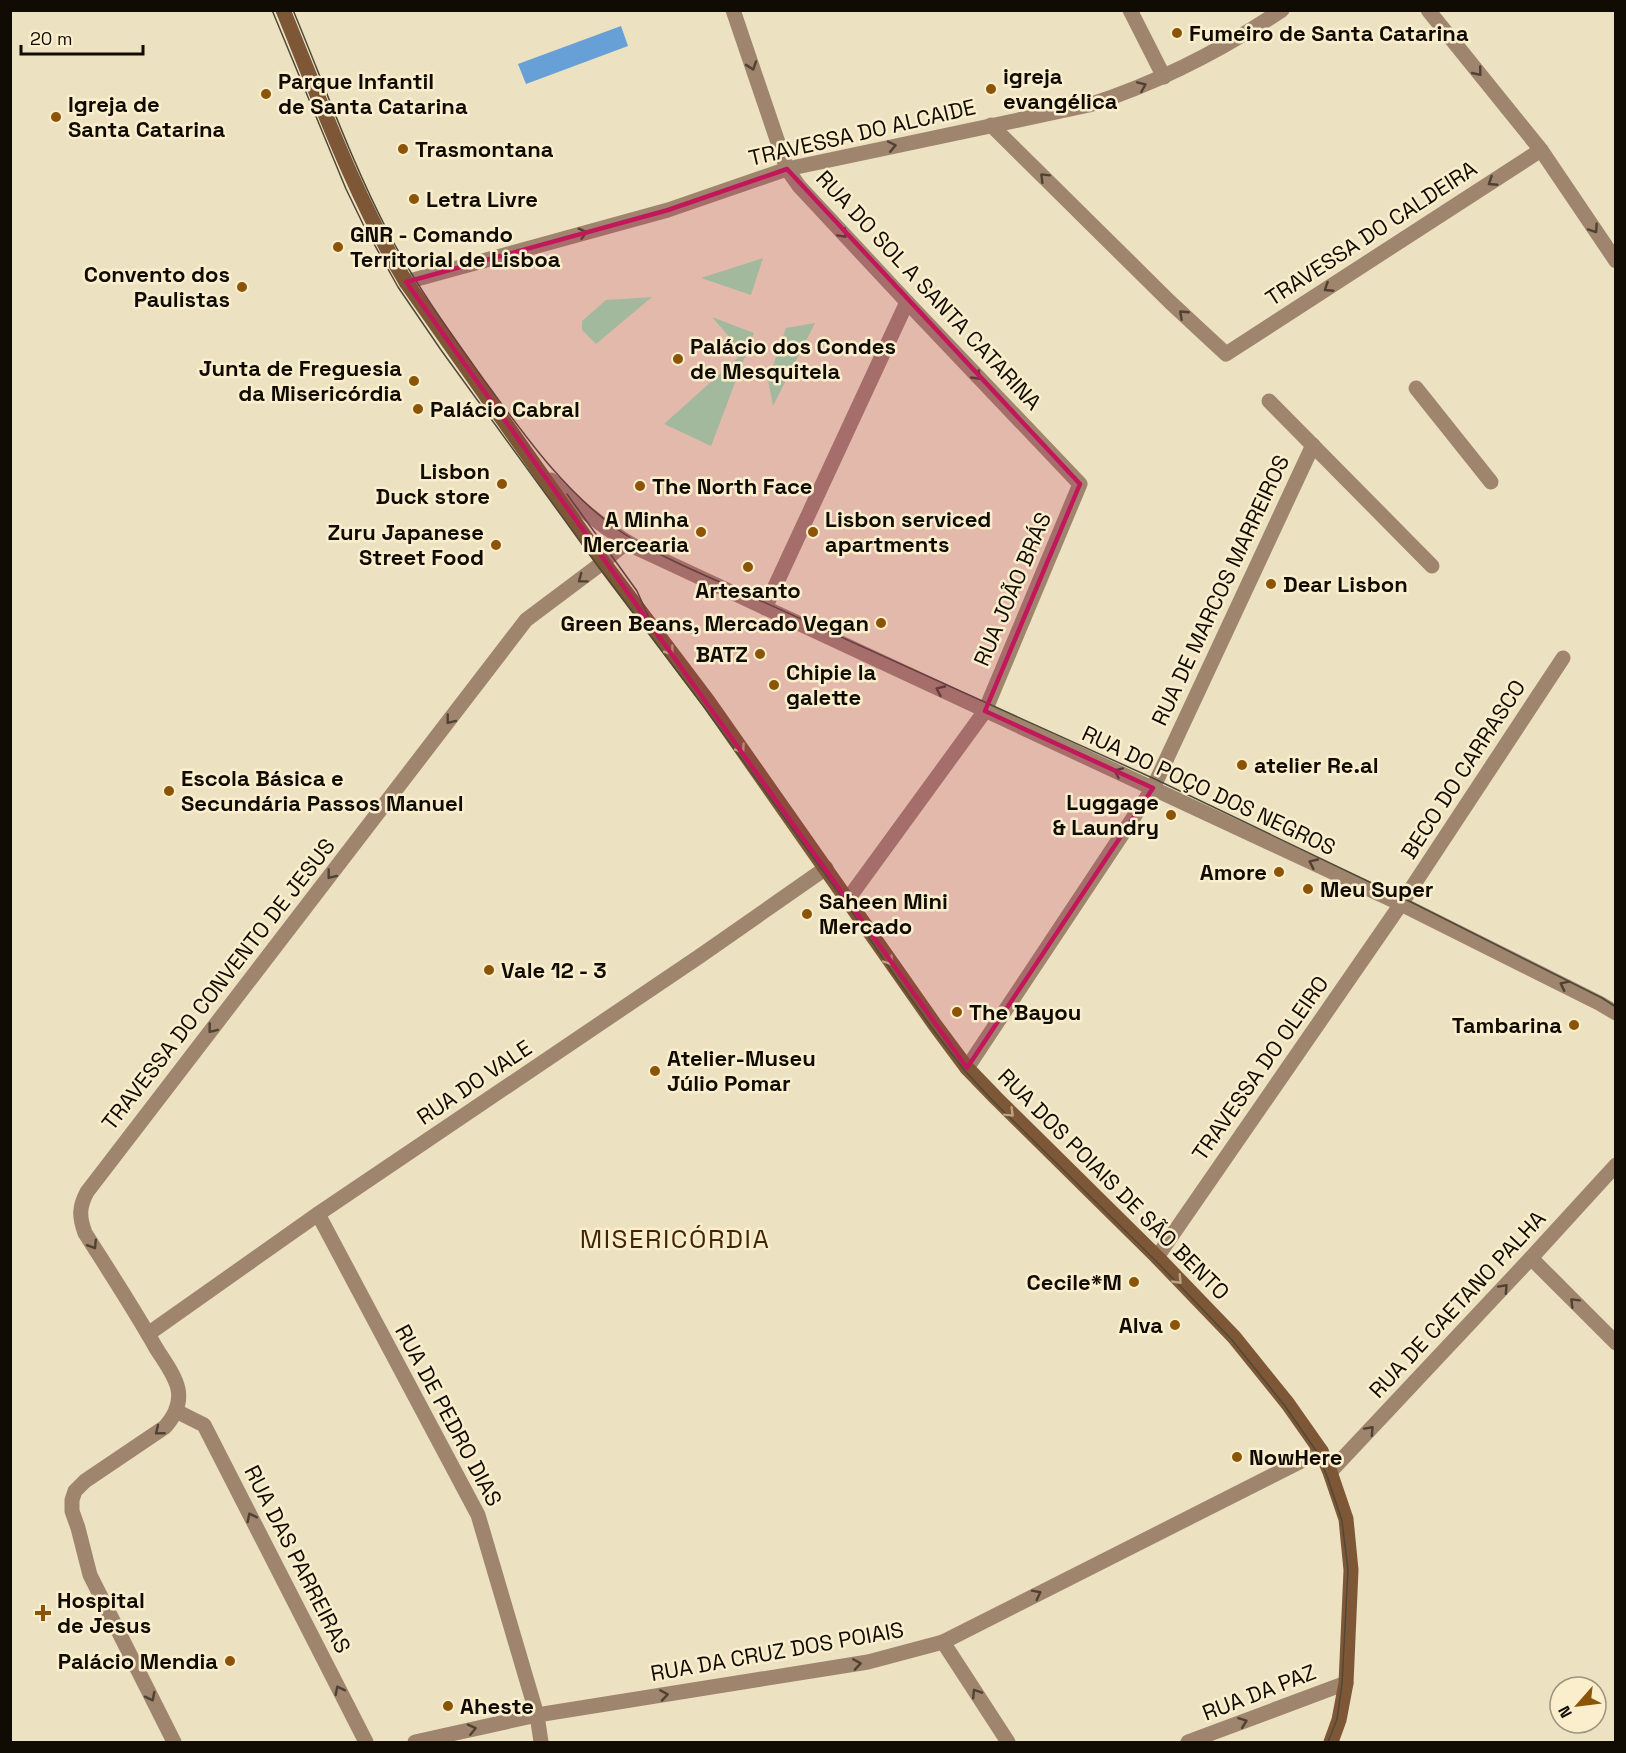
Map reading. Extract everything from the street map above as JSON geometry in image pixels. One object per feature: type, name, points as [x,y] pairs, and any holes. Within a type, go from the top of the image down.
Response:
[{"type":"street","name":"RUA DOS POIAIS DE SÃO BENTO","points":[[283,10],[355,186],[406,282],[603,562],[708,701],[848,899],[895,970],[967,1068],[1234,1337],[1288,1404],[1321,1451],[1346,1519],[1351,1570],[1346,1683],[1339,1720],[1331,1743]]},
{"type":"street","name":"RUA DO SOL A SANTA CATARINA","points":[[733,10],[787,169],[799,186],[1080,484]]},
{"type":"street","points":[[1130,10],[1164,77]]},
{"type":"street","name":"TRAVESSA DO ALCAIDE","points":[[406,282],[668,210],[787,169],[1089,105],[1138,89],[1164,77],[1251,31],[1282,10]]},
{"type":"street","points":[[1428,10],[1542,150],[1616,261]]},
{"type":"street","name":"TRAVESSA DO CALDEIRA","points":[[991,124],[1170,302],[1226,354],[1542,150]]},
{"type":"street","points":[[772,611],[907,302]]},
{"type":"street","points":[[1416,388],[1491,482]]},
{"type":"street","points":[[1269,401],[1432,566]]},
{"type":"street","name":"RUA DE MARCOS MARREIROS","points":[[967,1068],[1153,788],[1313,445]]},
{"type":"street","name":"RUA DO POÇO DOS NEGROS","points":[[525,450],[573,503],[627,542],[1401,904],[1599,1002],[1616,1013]]},
{"type":"street","name":"RUA JOÃO BRÁS","points":[[848,899],[985,711],[1080,484]]},
{"type":"street","name":"TRAVESSA DO CONVENTO DE JESUS","points":[[148,1334],[85,1233],[80,1220],[81,1204],[87,1192],[526,620],[627,542]]},
{"type":"street","name":"BECO DO CARRASCO","points":[[1401,904],[1563,658]]},
{"type":"street","name":"RUA DO VALE","points":[[148,1334],[318,1214],[700,956],[826,868]]},
{"type":"street","name":"TRAVESSA DO OLEIRO","points":[[1157,1257],[1401,904]]},
{"type":"street","name":"RUA DE CAETANO PALHA","points":[[1330,1472],[1616,1165]]},
{"type":"street","name":"RUA DE PEDRO DIAS","points":[[318,1214],[478,1515],[537,1715],[541,1743]]},
{"type":"street","points":[[1531,1258],[1616,1343]]},
{"type":"street","points":[[148,1334],[178,1388],[179,1400],[176,1411],[165,1427],[85,1481],[75,1491],[72,1511],[90,1575],[174,1743]]},
{"type":"street","name":"RUA DAS PARREIRAS","points":[[176,1411],[204,1425],[366,1743]]},
{"type":"street","name":"RUA DA CRUZ DOS POIAIS","points":[[415,1743],[537,1715],[868,1662],[943,1642],[1321,1451]]},
{"type":"street","points":[[943,1642],[1008,1743]]},
{"type":"street","name":"RUA DA PAZ","points":[[1188,1743],[1346,1683]]},
{"type":"highlighted area","points":[[787,169],[1080,484],[985,711],[1153,788],[967,1068],[406,282],[668,210]]},
{"type":"green space","points":[[763,258],[751,295],[701,278]]},
{"type":"green space","points":[[652,297],[596,344],[582,330],[582,321],[606,300]]},
{"type":"green space","points":[[712,317],[754,333],[711,446],[664,424],[743,353]]},
{"type":"green space","points":[[815,323],[773,406],[768,380],[786,328]]},
{"type":"water","points":[[621,26],[628,46],[526,84],[518,64]]},
{"type":"tram line","points":[[272,10],[346,189],[398,287],[598,566],[704,707],[846,903],[931,1027],[965,1071],[993,1101],[1155,1260],[1232,1340],[1285,1406],[1317,1452],[1342,1521],[1348,1570],[1342,1684],[1337,1719],[1328,1742]]},
{"type":"tram line","points":[[293,10],[362,178],[410,272],[461,347],[546,462],[579,497],[617,529],[684,566],[1157,780],[1405,899],[1616,1007]]},
{"type":"tram line","points":[[567,494],[637,591],[658,638]]},
{"type":"place","name":"Fumeiro de Santa Catarina","points":[[1177,33]]},
{"type":"place","name":"igreja evangélica","points":[[991,89]]},
{"type":"place","name":"Parque Infantil de Santa Catarina","points":[[266,94]]},
{"type":"place","name":"Igreja de Santa Catarina","points":[[56,117]]},
{"type":"place","name":"Trasmontana","points":[[403,149]]},
{"type":"place","name":"Letra Livre","points":[[414,199]]},
{"type":"place","name":"GNR - Comando Territorial de Lisboa","points":[[338,247]]},
{"type":"place","name":"Convento dos Paulistas","points":[[242,287]]},
{"type":"place","name":"Palácio dos Condes de Mesquitela","points":[[678,359]]},
{"type":"place","name":"Junta de Freguesia da Misericórdia","points":[[414,381]]},
{"type":"place","name":"Palácio Cabral","points":[[418,409]]},
{"type":"place","name":"Lisbon Duck store","points":[[502,484]]},
{"type":"place","name":"The North Face","points":[[640,486]]},
{"type":"place","name":"A Minha Mercearia","points":[[701,532]]},
{"type":"place","name":"Lisbon serviced apartments","points":[[813,532]]},
{"type":"place","name":"Zuru Japanese Street Food","points":[[496,545]]},
{"type":"place","name":"Artesanto","points":[[748,567]]},
{"type":"place","name":"Dear Lisbon","points":[[1271,584]]},
{"type":"place","name":"Green Beans, Mercado Vegan","points":[[881,623]]},
{"type":"place","name":"BATZ","points":[[760,654]]},
{"type":"place","name":"Chipie la galette","points":[[774,685]]},
{"type":"place","name":"atelier Re.al","points":[[1242,765]]},
{"type":"place","name":"Escola Básica e Secundária Passos Manuel","points":[[169,791]]},
{"type":"place","name":"Luggage & Laundry","points":[[1171,815]]},
{"type":"place","name":"Amore","points":[[1279,872]]},
{"type":"place","name":"Meu Super","points":[[1308,889]]},
{"type":"place","name":"Saheen Mini Mercado","points":[[807,914]]},
{"type":"place","name":"Vale 12 - 3","points":[[489,970]]},
{"type":"place","name":"The Bayou","points":[[957,1012]]},
{"type":"place","name":"Tambarina","points":[[1574,1025]]},
{"type":"place","name":"Atelier-Museu Júlio Pomar","points":[[655,1071]]},
{"type":"place","name":"Cecile*M","points":[[1134,1282]]},
{"type":"place","name":"Alva","points":[[1175,1325]]},
{"type":"place","name":"NowHere","points":[[1237,1457]]},
{"type":"place","name":"Hospital de Jesus","points":[[43,1613]]},
{"type":"place","name":"Palácio Mendia","points":[[230,1661]]},
{"type":"place","name":"Aheste","points":[[448,1706]]},
{"type":"district","name":"MISERICÓRDIA","points":[[675,1239]]}]
